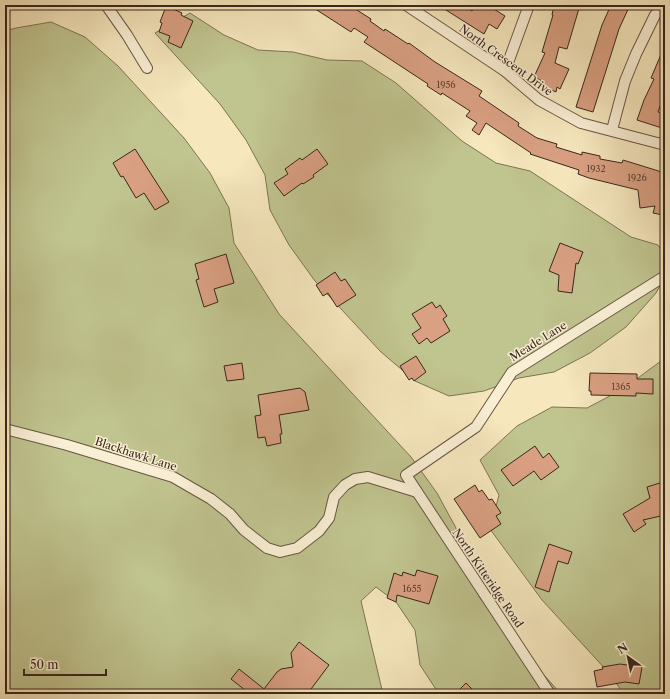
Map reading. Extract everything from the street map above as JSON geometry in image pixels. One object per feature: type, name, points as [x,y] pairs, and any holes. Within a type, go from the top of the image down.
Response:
[{"type":"street","points":[[106,5],[127,35],[147,68]]},
{"type":"street","name":"North Crescent Drive","points":[[406,5],[505,71],[539,100],[553,108],[581,123],[665,145]]},
{"type":"street","points":[[505,71],[529,5]]},
{"type":"street","points":[[612,130],[625,81],[655,15],[665,5]]},
{"type":"street","name":"Meade Lane","points":[[406,475],[476,427],[512,372],[665,276]]},
{"type":"street","name":"Blackhawk Lane","points":[[5,429],[67,445],[172,477],[210,499],[230,514],[244,530],[267,548],[280,552],[297,548],[319,531],[329,518],[334,497],[345,485],[355,479],[368,477],[417,492]]},
{"type":"street","name":"North Kitteridge Road","points":[[406,475],[550,694]]},
{"type":"green space","points":[[190,13],[224,35],[258,50],[293,52],[327,60],[362,61],[396,83],[462,141],[496,163],[530,171],[631,237],[658,245],[665,256],[665,277],[656,293],[626,327],[590,353],[554,372],[519,378],[484,391],[449,396],[415,381],[381,352],[315,281],[289,245],[270,210],[265,175],[246,140],[220,104],[155,33]]},
{"type":"green space","points":[[51,22],[85,37],[118,66],[184,138],[210,173],[229,208],[234,243],[279,314],[411,457],[437,493],[456,528],[461,563],[480,598],[506,633],[561,694],[439,694],[420,665],[415,630],[396,602],[376,587],[361,601],[383,694],[5,694],[5,31]]},
{"type":"green space","points":[[665,358],[665,694],[624,694],[608,672],[542,600],[490,529],[499,495],[480,460],[517,426],[552,407],[587,408],[623,389]]},
{"type":"building","points":[[309,5],[349,5],[371,19],[370,21],[384,31],[385,29],[408,44],[409,43],[435,62],[482,91],[479,96],[519,123],[518,126],[537,138],[557,144],[556,147],[582,155],[582,152],[600,156],[600,159],[622,163],[623,160],[665,173],[665,207],[663,215],[653,213],[655,206],[640,208],[638,190],[589,178],[578,174],[579,170],[530,154],[531,153],[486,123],[479,135],[472,130],[477,123],[466,116],[470,111],[442,93],[441,95],[427,86],[428,84],[364,42],[368,37],[354,28],[351,32]]},
{"type":"building","points":[[438,5],[463,5],[472,11],[476,5],[481,5],[487,9],[489,6],[505,16],[497,29],[489,24],[484,34]]},
{"type":"building","points":[[554,5],[580,5],[567,49],[559,47],[555,63],[569,69],[560,89],[557,87],[556,92],[541,85],[542,81],[534,77],[545,53],[542,52],[553,15]]},
{"type":"building","points":[[611,5],[630,5],[619,29],[593,112],[576,107],[602,25]]},
{"type":"building","points":[[169,7],[182,13],[181,15],[193,21],[181,48],[168,42],[170,36],[159,32],[162,23],[160,22],[165,9],[167,10]]},
{"type":"building","points":[[665,45],[665,92],[658,112],[665,114],[665,129],[637,120],[654,79],[651,78]]},
{"type":"building","points":[[135,149],[169,202],[155,210],[144,193],[136,198],[123,176],[121,177],[113,163]]},
{"type":"building","points":[[317,149],[328,164],[313,175],[314,177],[303,184],[302,183],[284,196],[274,183],[288,174],[285,169],[300,158],[302,160]]},
{"type":"building","points":[[560,243],[583,252],[578,264],[576,263],[572,293],[558,291],[559,275],[549,271]]},
{"type":"building","points":[[226,254],[234,283],[214,289],[218,302],[204,307],[196,280],[199,279],[195,264]]},
{"type":"building","points":[[335,272],[341,281],[345,279],[356,295],[337,307],[328,293],[323,296],[316,285]]},
{"type":"building","points":[[432,302],[436,308],[440,305],[447,316],[443,319],[450,331],[431,343],[427,338],[419,344],[412,334],[421,328],[412,314]]},
{"type":"building","points":[[416,356],[426,372],[414,381],[412,378],[409,380],[400,366]]},
{"type":"building","points":[[242,363],[244,379],[227,381],[224,366]]},
{"type":"building","points":[[590,373],[637,374],[637,379],[653,379],[653,394],[636,393],[636,396],[591,395],[591,391],[589,391]]},
{"type":"building","points":[[300,388],[305,392],[309,410],[279,415],[282,434],[280,434],[281,443],[267,446],[265,437],[258,438],[255,416],[261,415],[258,395]]},
{"type":"building","points":[[535,446],[543,458],[549,453],[559,467],[541,480],[534,471],[513,486],[501,470]]},
{"type":"building","points":[[663,482],[665,488],[665,515],[643,520],[646,524],[634,532],[623,514],[650,498],[647,487]]},
{"type":"building","points":[[475,485],[479,492],[482,490],[489,500],[492,499],[501,513],[496,516],[501,524],[480,538],[454,499]]},
{"type":"building","points":[[549,544],[572,552],[568,564],[558,561],[549,592],[535,587]]},
{"type":"building","points":[[417,570],[438,576],[429,604],[397,595],[396,602],[387,598],[394,573],[402,576],[403,572],[415,576]]},
{"type":"building","points":[[299,642],[329,665],[311,689],[317,694],[250,694],[231,679],[239,669],[264,689],[277,672],[281,669],[293,667],[291,653]]},
{"type":"building","points":[[620,664],[642,667],[639,684],[625,682],[597,687],[594,671],[603,669],[602,667]]},
{"type":"building","points":[[466,683],[477,694],[455,694]]}]
